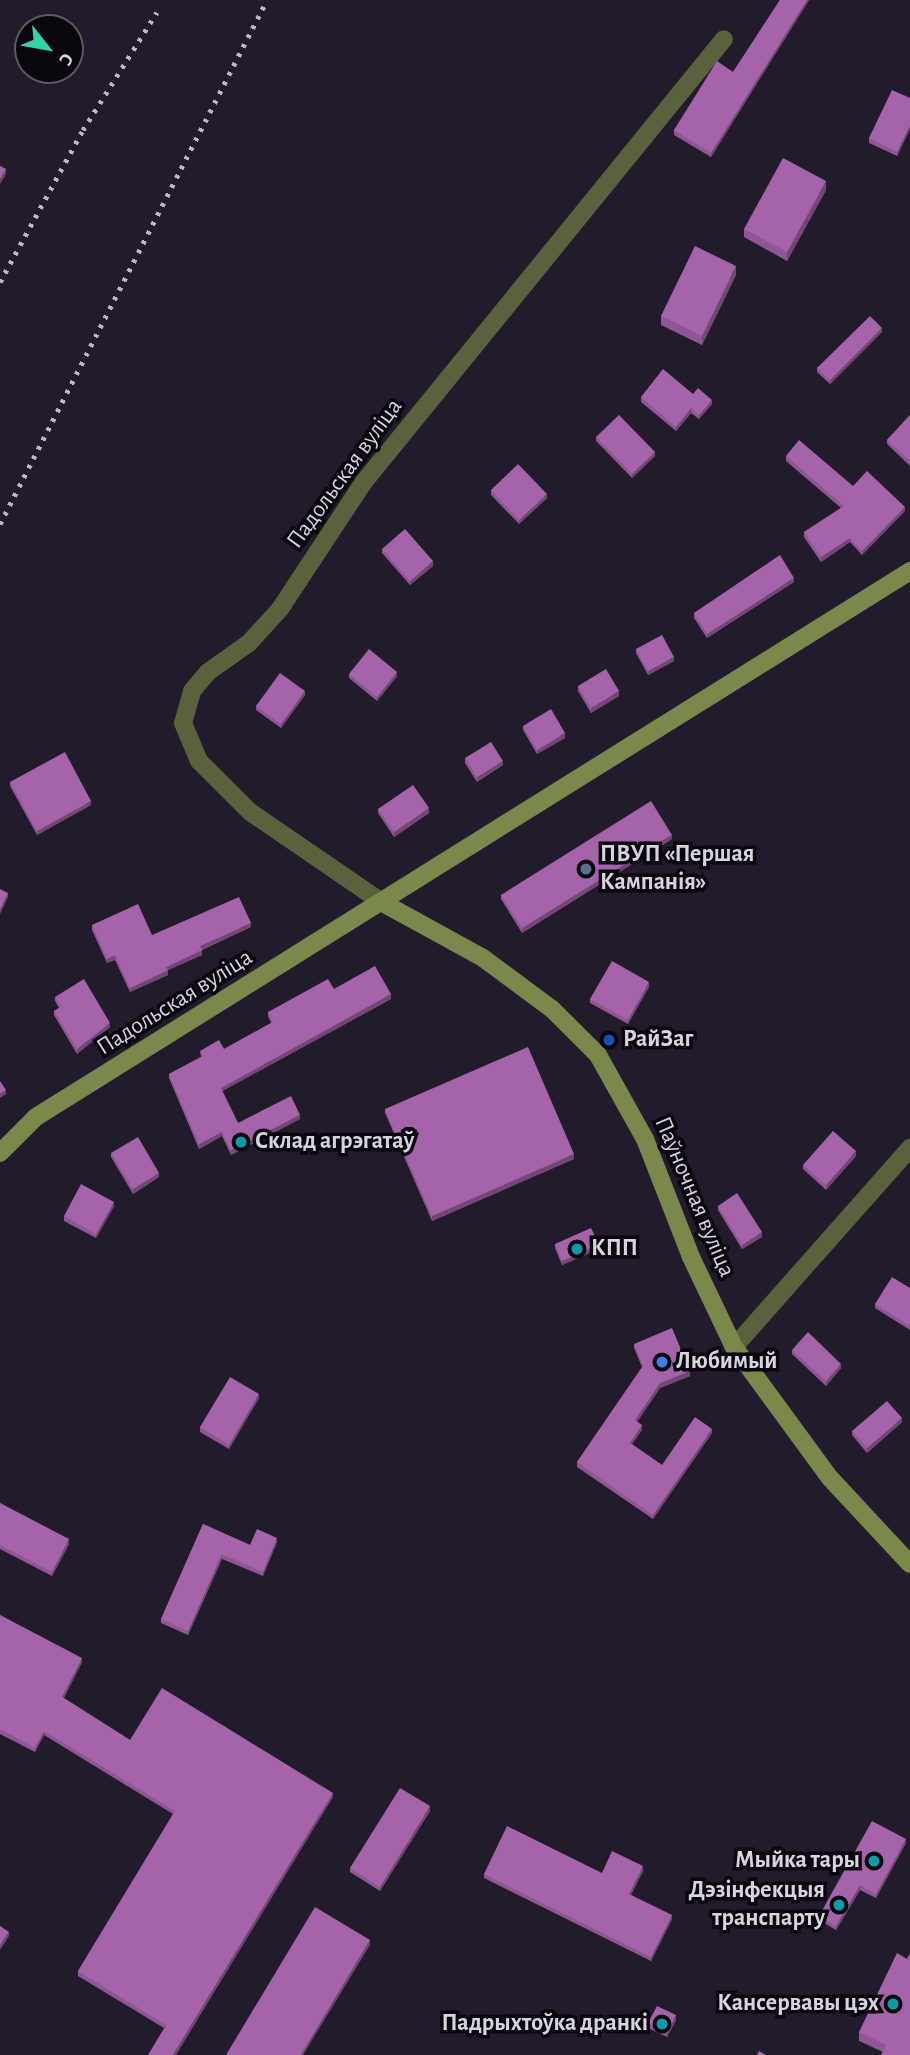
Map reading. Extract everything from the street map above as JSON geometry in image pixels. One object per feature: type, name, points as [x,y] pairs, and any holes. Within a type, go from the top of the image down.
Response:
[{"type":"main road","name":"Падольская вуліца","points":[[0,1153],[36,1117],[383,903],[910,571]]},
{"type":"main road","name":"Паўночная вуліца","points":[[383,903],[482,958],[552,1009],[597,1055],[645,1139],[691,1257],[734,1347],[830,1478],[910,1564]]},
{"type":"street","name":"Падольская вуліца","points":[[383,903],[250,812],[199,761],[183,723],[192,691],[208,672],[249,643],[280,609],[363,483],[724,39]]},
{"type":"street","points":[[734,1347],[910,1147]]},
{"type":"building","points":[[780,0],[807,0],[711,153],[674,130],[717,61],[733,72]]},
{"type":"building","points":[[892,90],[910,98],[910,125],[897,152],[869,138]]},
{"type":"building","points":[[783,158],[826,181],[787,252],[744,229]]},
{"type":"building","points":[[0,166],[6,169],[0,179]]},
{"type":"building","points":[[695,246],[736,266],[702,336],[661,316]]},
{"type":"building","points":[[870,316],[882,328],[830,380],[817,368]]},
{"type":"building","points":[[663,369],[693,394],[698,388],[712,400],[699,415],[691,408],[676,427],[641,397]]},
{"type":"building","points":[[619,415],[655,452],[632,474],[596,437]]},
{"type":"building","points":[[910,415],[910,461],[887,440]]},
{"type":"building","points":[[799,440],[853,486],[867,471],[905,507],[862,551],[850,538],[821,557],[804,532],[844,506],[786,456]]},
{"type":"building","points":[[518,464],[547,494],[519,520],[491,490]]},
{"type":"building","points":[[405,529],[433,561],[410,581],[382,549]]},
{"type":"building","points":[[780,555],[794,578],[707,634],[694,613]]},
{"type":"building","points":[[662,635],[674,657],[648,671],[636,649]]},
{"type":"building","points":[[369,649],[397,672],[377,697],[349,674]]},
{"type":"building","points":[[606,669],[619,691],[591,708],[578,686]]},
{"type":"building","points":[[280,673],[305,691],[281,724],[256,706]]},
{"type":"building","points":[[551,709],[565,733],[537,750],[523,726]]},
{"type":"building","points":[[491,742],[503,761],[477,777],[465,758]]},
{"type":"building","points":[[65,752],[91,801],[37,831],[10,782]]},
{"type":"building","points":[[413,785],[429,808],[394,832],[378,809]]},
{"type":"building","name":"ПВУП «Першая Кампанія»","points":[[651,801],[672,835],[522,928],[501,895]]},
{"type":"building","points":[[0,889],[8,893],[0,910]]},
{"type":"building","points":[[239,897],[251,923],[200,946],[202,950],[130,988],[115,955],[107,959],[92,925],[138,904],[152,935]]},
{"type":"building","points":[[612,961],[649,982],[628,1020],[590,999]]},
{"type":"building","points":[[375,966],[391,994],[221,1088],[238,1123],[291,1096],[300,1115],[231,1150],[222,1132],[199,1144],[169,1074],[203,1056],[200,1051],[219,1040],[224,1049],[273,1022],[268,1012],[328,979],[334,989]]},
{"type":"building","points":[[84,979],[110,1023],[77,1049],[54,1011],[61,1007],[55,997]]},
{"type":"building","points":[[528,1047],[574,1154],[432,1216],[385,1109]]},
{"type":"building","points":[[0,1081],[6,1090],[0,1094]]},
{"type":"building","points":[[833,1131],[856,1151],[826,1185],[803,1165]]},
{"type":"building","points":[[138,1137],[159,1173],[133,1189],[111,1153]]},
{"type":"building","points":[[81,1184],[114,1202],[96,1234],[64,1216]]},
{"type":"building","points":[[737,1193],[762,1232],[742,1245],[718,1206]]},
{"type":"building","name":"КПП","points":[[591,1228],[599,1245],[562,1261],[555,1244]]},
{"type":"building","points":[[892,1277],[910,1288],[910,1326],[875,1304]]},
{"type":"building","points":[[672,1328],[690,1371],[660,1383],[635,1420],[642,1425],[630,1443],[662,1465],[695,1417],[712,1429],[653,1515],[577,1462],[643,1366],[634,1344]]},
{"type":"building","points":[[808,1332],[841,1364],[826,1381],[792,1350]]},
{"type":"building","points":[[230,1377],[259,1394],[229,1445],[200,1427]]},
{"type":"building","points":[[887,1401],[902,1418],[867,1448],[852,1431]]},
{"type":"building","points":[[0,1503],[69,1539],[52,1572],[0,1545]]},
{"type":"building","points":[[203,1524],[250,1545],[257,1529],[277,1538],[263,1572],[222,1554],[188,1631],[161,1619]]},
{"type":"building","points":[[0,1615],[82,1658],[62,1697],[130,1740],[162,1688],[333,1793],[173,2055],[148,2055],[166,2025],[78,1971],[175,1811],[44,1731],[35,1748],[0,1729]]},
{"type":"building","points":[[400,1788],[430,1806],[380,1887],[350,1868]]},
{"type":"building","name":"Мыйка тары","points":[[872,1821],[906,1839],[876,1894],[860,1885],[836,1926],[819,1916]]},
{"type":"building","points":[[507,1826],[602,1873],[612,1851],[643,1866],[629,1894],[672,1915],[651,1957],[484,1874]]},
{"type":"building","points":[[315,1907],[370,1940],[301,2055],[226,2055]]},
{"type":"building","points":[[0,1926],[9,1932],[0,1945]]},
{"type":"building","name":"Кансервавы цэх","points":[[897,1953],[907,1959],[910,1953],[910,2055],[881,2055],[886,2045],[859,2032]]},
{"type":"building","name":"Падрыхтоўка дранкі","points":[[657,2006],[676,2015],[667,2033],[648,2023]]},
{"type":"railway","points":[[0,524],[267,0]]},
{"type":"railway","points":[[0,282],[83,130],[157,12]]},
{"type":"place","name":"ПВУП «Першая Кампанія»","points":[[586,869]]},
{"type":"place","name":"РайЗаг","points":[[609,1040]]},
{"type":"place","name":"Склад агрэгатаў","points":[[241,1142]]},
{"type":"place","name":"КПП","points":[[577,1249]]},
{"type":"place","name":"Любимый","points":[[662,1362]]},
{"type":"place","name":"Мыйка тары","points":[[874,1861]]},
{"type":"place","name":"Дэзінфекцыя транспарту","points":[[839,1905]]},
{"type":"place","name":"Кансервавы цэх","points":[[893,2004]]},
{"type":"place","name":"Падрыхтоўка дранкі","points":[[662,2024]]}]
